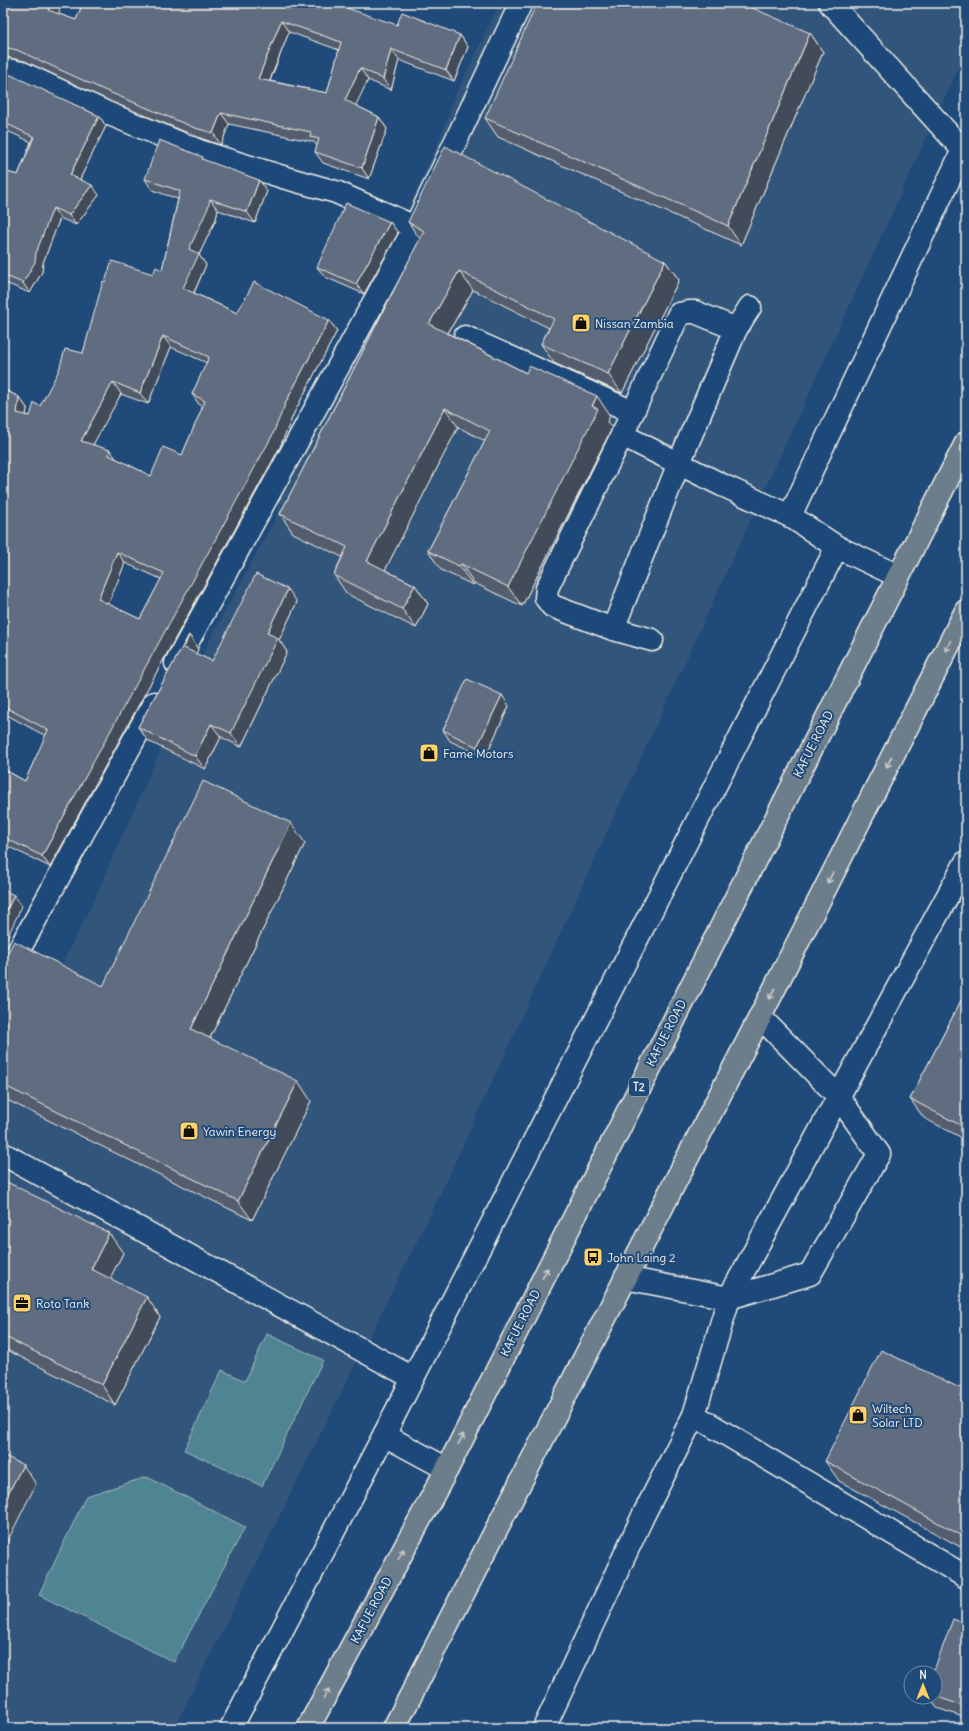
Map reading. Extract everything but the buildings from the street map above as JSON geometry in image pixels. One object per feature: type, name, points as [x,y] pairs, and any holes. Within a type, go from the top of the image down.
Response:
[{"type":"main road","name":"KAFUE ROAD","points":[[308,1728],[447,1469],[966,443]]},
{"type":"main road","points":[[394,1728],[760,1017],[966,611]]},
{"type":"street","points":[[3,979],[415,227],[521,3]]},
{"type":"street","points":[[790,516],[965,149],[830,3]]},
{"type":"street","points":[[3,70],[22,73],[107,112],[199,151],[336,192],[415,227]]},
{"type":"street","points":[[614,629],[679,463],[736,329],[750,307]]},
{"type":"street","points":[[652,640],[614,629],[552,606],[546,598],[547,588],[679,314],[695,312],[736,329]]},
{"type":"street","points":[[465,337],[633,412]]},
{"type":"street","points":[[622,435],[722,485],[790,516],[837,547],[898,576]]},
{"type":"street","points":[[231,1728],[384,1435],[837,547]]},
{"type":"street","points":[[544,1728],[643,1516],[694,1415],[729,1298],[966,862]]},
{"type":"street","points":[[625,1278],[729,1298],[810,1274],[879,1154],[838,1096],[760,1017]]},
{"type":"street","points":[[3,1154],[413,1378]]},
{"type":"street","points":[[694,1415],[966,1577]]},
{"type":"street","points":[[384,1435],[447,1469]]},
{"type":"shaded area","points":[[500,3],[966,3],[966,52],[441,1193],[174,1728],[3,1728],[3,1081],[92,904],[208,643],[277,515],[286,476],[300,432],[417,189],[441,136],[454,98]]},
{"type":"green space","points":[[267,1334],[323,1360],[262,1486],[184,1450],[222,1370],[245,1381]]},
{"type":"green space","points":[[147,1477],[245,1527],[174,1662],[39,1595],[86,1496]]},
{"type":"place","name":"Nissan Zambia","points":[[581,323]]},
{"type":"place","name":"Fame Motors","points":[[429,753]]},
{"type":"place","name":"Yawin Energy","points":[[189,1131]]},
{"type":"place","name":"John Laing 2","points":[[593,1257]]},
{"type":"place","name":"Roto Tank","points":[[22,1303]]},
{"type":"place","name":"Wiltech Solar LTD","points":[[858,1415]]}]
